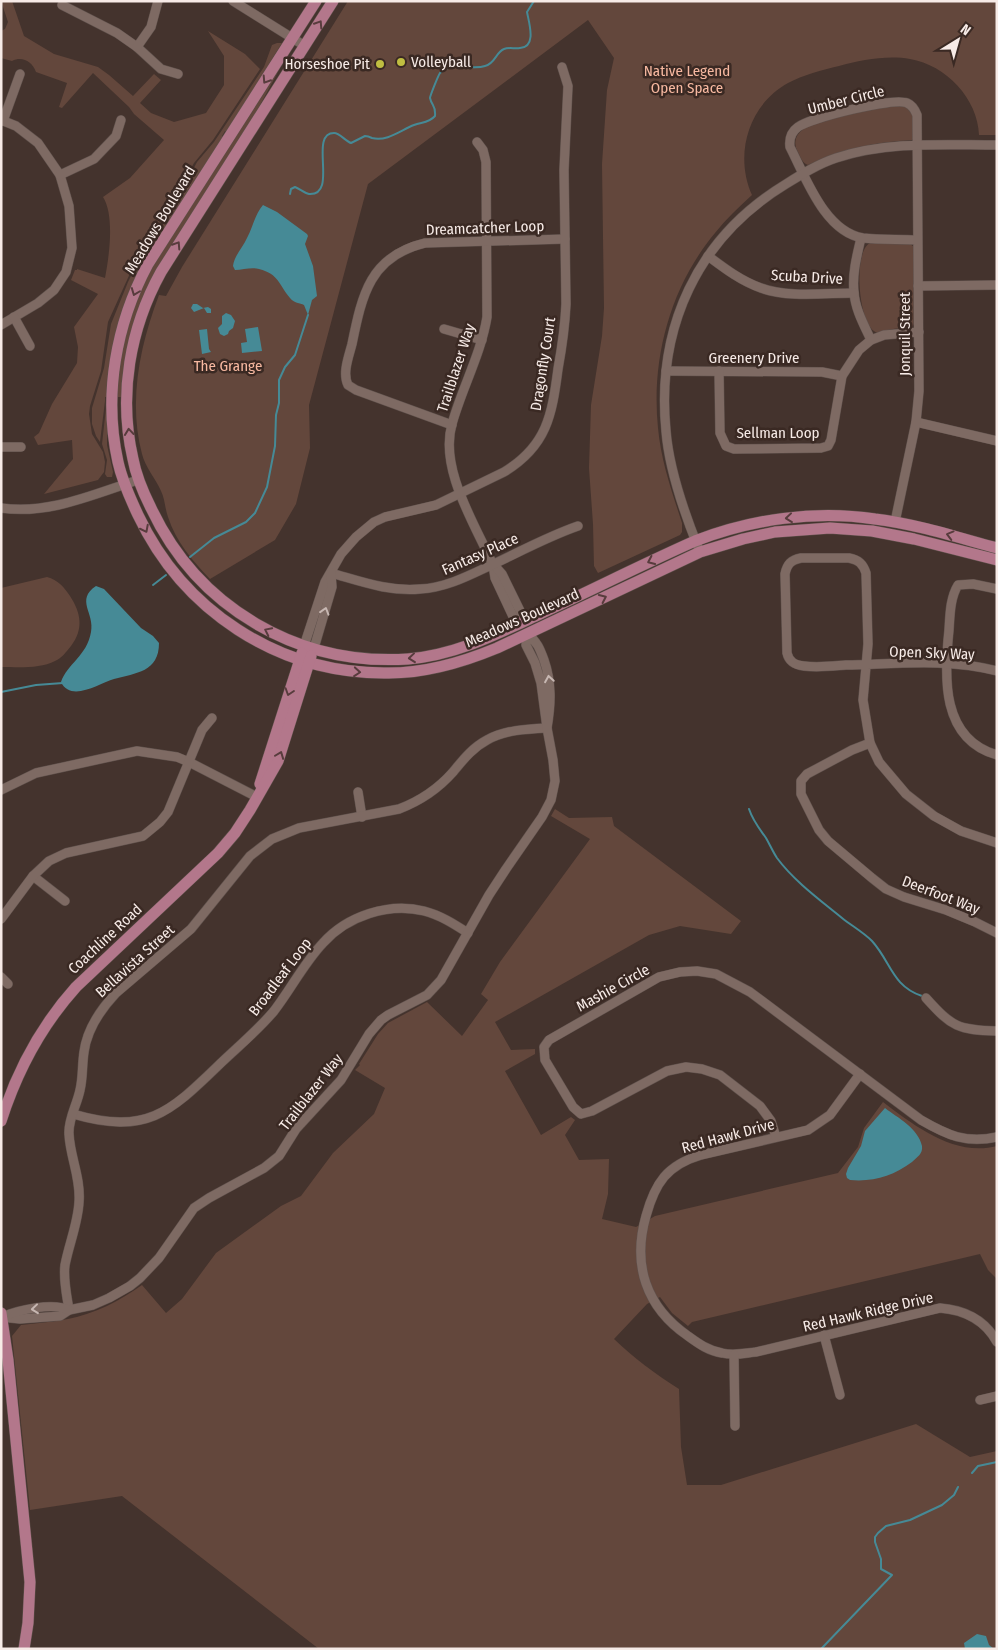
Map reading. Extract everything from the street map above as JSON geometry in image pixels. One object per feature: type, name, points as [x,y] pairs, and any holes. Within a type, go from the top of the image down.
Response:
[{"type":"main road","name":"Meadows Boulevard","points":[[316,1],[143,275],[122,330],[116,354],[112,407],[116,447],[125,484],[135,509],[154,546],[188,590],[217,616],[236,630],[263,645],[304,661],[331,668],[384,673],[422,670],[477,657],[527,634],[698,546],[758,535],[810,529],[852,529],[892,534],[997,560]]},
{"type":"main road","name":"Meadows Boulevard","points":[[333,1],[167,261],[147,300],[130,357],[127,383],[128,428],[138,480],[166,538],[199,580],[226,604],[256,624],[285,639],[309,647],[353,658],[408,659],[458,650],[484,641],[581,596],[740,527],[790,518],[839,515],[895,522],[997,548]]},
{"type":"main road","points":[[810,529],[821,524],[862,523],[890,526],[895,522]]},
{"type":"main road","points":[[527,634],[529,625],[571,604],[581,596]]},
{"type":"main road","name":"Coachline Road","points":[[1,1121],[25,1060],[42,1030],[64,1001],[76,987],[218,853],[244,822],[278,760],[309,647]]},
{"type":"main road","points":[[1,1313],[8,1360],[30,1582],[28,1623],[24,1649]]},
{"type":"street","points":[[137,47],[151,27],[158,1]]},
{"type":"street","points":[[232,1],[305,46]]},
{"type":"street","points":[[62,5],[117,33],[137,47],[161,69],[178,74]]},
{"type":"street","name":"Dragonfly Court","points":[[309,647],[332,587],[331,573],[348,545],[360,533],[374,522],[397,513],[436,505],[513,467],[537,443],[546,425],[553,404],[565,324],[566,304],[564,170],[568,86],[562,66]]},
{"type":"street","points":[[1,325],[38,304],[54,290],[66,272],[72,248],[69,206],[60,175],[38,143],[16,126],[2,120],[20,74]]},
{"type":"street","name":"Umber Circle","points":[[803,173],[790,147],[791,137],[796,128],[816,120],[869,105],[902,102],[912,107],[917,114],[918,144]]},
{"type":"street","points":[[60,175],[94,159],[116,136],[121,120]]},
{"type":"street","name":"Trailblazer Way","points":[[477,142],[483,150],[486,162],[487,318],[482,340],[452,425],[450,456],[454,480],[493,565],[502,574],[521,623]]},
{"type":"street","points":[[698,546],[670,459],[664,401],[666,371],[672,335],[686,294],[708,256],[730,228],[755,204],[803,173],[835,158],[895,146],[918,144],[997,145]]},
{"type":"street","name":"Jonquil Street","points":[[895,522],[916,422],[919,391],[918,144]]},
{"type":"street","points":[[803,173],[827,216],[836,226],[844,231],[861,238],[917,240]]},
{"type":"street","points":[[861,238],[855,269],[854,293],[859,313],[871,340],[884,334],[919,332]]},
{"type":"street","name":"Dreamcatcher Loop","points":[[452,425],[351,388],[347,382],[346,372],[362,299],[370,281],[384,264],[404,250],[425,243],[564,239]]},
{"type":"street","name":"Scuba Drive","points":[[708,256],[745,281],[762,289],[807,294],[854,293]]},
{"type":"street","points":[[918,286],[997,285]]},
{"type":"street","points":[[14,317],[30,346]]},
{"type":"street","points":[[444,329],[482,340]]},
{"type":"street","name":"Sellman Loop","points":[[719,371],[720,433],[726,446],[734,448],[821,448],[828,446],[832,440],[842,376],[859,350],[871,340]]},
{"type":"street","name":"Greenery Drive","points":[[666,371],[822,372],[842,376]]},
{"type":"street","points":[[916,422],[997,441]]},
{"type":"street","points":[[1,447],[21,447]]},
{"type":"street","points":[[1,508],[49,507],[82,499],[138,480]]},
{"type":"street","name":"Fantasy Place","points":[[331,573],[385,588],[420,590],[446,584],[493,565],[560,532],[578,526]]},
{"type":"street","name":"Open Sky Way","points":[[867,665],[866,573],[862,562],[849,558],[801,558],[789,563],[785,574],[787,653],[792,662],[804,666],[946,664],[997,670]]},
{"type":"street","points":[[997,590],[974,584],[958,585],[952,600],[946,664],[949,698],[955,720],[966,737],[976,746],[997,755]]},
{"type":"street","name":"Trailblazer Way","points":[[2,1317],[19,1311],[51,1307],[69,1310],[93,1305],[130,1286],[159,1258],[194,1208],[264,1168],[279,1156],[296,1129],[341,1080],[376,1026],[388,1015],[420,999],[434,988],[447,971],[506,869],[548,808],[553,792],[555,773],[542,683],[526,645],[527,634]]},
{"type":"street","points":[[867,665],[864,700],[870,743],[879,762],[906,794],[934,816],[961,831],[997,843]]},
{"type":"street","points":[[1,919],[33,876],[49,861],[66,853],[143,836],[160,822],[168,812],[202,730],[212,718]]},
{"type":"street","name":"Bellavista Street","points":[[69,1310],[65,1286],[65,1266],[80,1198],[78,1177],[69,1137],[70,1122],[81,1088],[84,1052],[88,1036],[100,1012],[116,993],[202,917],[246,861],[260,847],[287,832],[299,828],[362,818],[394,811],[414,803],[440,784],[468,754],[487,740],[522,729],[547,728]]},
{"type":"street","name":"Deerfoot Way","points":[[870,743],[852,750],[807,774],[801,781],[800,794],[819,830],[828,841],[886,889],[904,897],[946,910],[997,933]]},
{"type":"street","points":[[1,790],[36,773],[137,752],[177,757],[257,797]]},
{"type":"street","points":[[358,792],[362,818]]},
{"type":"street","points":[[33,876],[65,901]]},
{"type":"street","name":"Broadleaf Loop","points":[[73,1114],[111,1122],[127,1122],[154,1116],[178,1103],[267,1019],[323,942],[352,920],[380,912],[406,909],[434,914],[468,932]]},
{"type":"street","name":"Mashie Circle","points":[[776,1137],[772,1122],[760,1106],[720,1075],[702,1068],[686,1067],[667,1071],[592,1111],[581,1114],[572,1107],[545,1060],[544,1047],[549,1040],[659,977],[680,972],[697,971],[716,974],[750,992],[921,1120],[940,1131],[957,1137],[972,1140],[986,1140],[997,1137]]},
{"type":"street","points":[[926,998],[951,1023],[971,1030],[997,1031]]},
{"type":"street","name":"Red Hawk Drive","points":[[734,1354],[722,1353],[702,1346],[674,1325],[652,1298],[643,1274],[640,1250],[650,1200],[668,1171],[687,1159],[808,1130],[835,1109],[860,1074]]},
{"type":"street","name":"Red Hawk Ridge Drive","points":[[734,1354],[756,1352],[940,1308],[957,1310],[972,1316],[984,1326],[997,1342]]},
{"type":"street","points":[[824,1336],[840,1395]]},
{"type":"street","points":[[734,1354],[735,1426]]},
{"type":"street","points":[[980,1400],[997,1396]]},
{"type":"green space","points":[[1,1],[12,1],[24,36],[54,54],[98,67],[133,96],[154,74],[161,80],[140,103],[151,113],[174,122],[206,113],[224,85],[224,56],[208,31],[245,54],[260,69],[213,140],[194,163],[165,216],[137,258],[108,322],[101,371],[89,414],[92,434],[103,452],[104,472],[98,480],[44,494],[73,459],[72,440],[38,445],[34,437],[39,433],[52,404],[77,363],[78,347],[74,327],[98,294],[71,280],[77,269],[105,278],[110,225],[107,205],[103,197],[130,178],[164,140],[134,114],[93,73],[62,108],[59,107],[67,83],[36,72],[26,60],[12,61],[1,58],[1,31],[5,29],[8,22]]},
{"type":"green space","points":[[348,1],[997,1],[997,135],[979,135],[973,109],[958,86],[936,68],[910,59],[874,59],[813,73],[788,83],[774,92],[763,104],[748,132],[745,148],[744,164],[752,195],[728,218],[699,254],[675,300],[661,350],[657,402],[659,440],[664,464],[682,523],[682,532],[680,535],[598,573],[594,566],[589,468],[591,405],[602,336],[604,308],[602,164],[607,90],[614,58],[588,20],[368,184],[309,405],[310,448],[296,504],[275,540],[210,579],[191,558],[175,535],[159,486],[142,454],[136,414],[136,394],[146,333],[159,295],[166,296],[182,267]]},
{"type":"green space","points":[[282,43],[227,132],[225,131],[222,136],[122,311],[112,354],[100,442],[92,424],[92,408],[104,368],[111,324],[128,282],[139,260],[172,210],[197,162],[214,142],[264,67],[272,45]]},
{"type":"green space","points":[[279,70],[252,120],[144,294],[130,337],[122,397],[116,397],[125,331],[148,272]]},
{"type":"green space","points":[[906,107],[913,115],[912,140],[858,147],[820,159],[808,165],[803,161],[797,150],[797,136],[807,127],[833,117],[878,108]]},
{"type":"green space","points":[[870,243],[909,243],[914,247],[914,324],[912,327],[877,333],[869,324],[864,314],[860,286],[861,259]]},
{"type":"green space","points":[[107,399],[107,445],[113,472],[112,477],[107,477],[105,474],[107,460],[102,444]]},
{"type":"green space","points":[[47,577],[58,582],[63,587],[77,609],[80,621],[75,640],[62,657],[49,664],[29,667],[1,667],[1,588]]},
{"type":"green space","points":[[555,809],[569,818],[612,817],[614,826],[741,921],[731,934],[680,926],[649,935],[495,1022],[511,1050],[535,1049],[535,1054],[505,1071],[541,1135],[571,1117],[575,1120],[565,1135],[579,1160],[609,1159],[608,1194],[602,1219],[636,1227],[655,1216],[838,1173],[858,1147],[864,1128],[883,1102],[908,1121],[950,1143],[981,1148],[997,1146],[997,1279],[988,1270],[980,1254],[692,1322],[688,1326],[672,1313],[660,1297],[647,1304],[614,1339],[645,1366],[679,1389],[681,1447],[687,1485],[721,1485],[916,1424],[970,1457],[997,1451],[997,1649],[319,1649],[122,1496],[30,1510],[12,1336],[21,1325],[78,1317],[116,1301],[142,1285],[166,1313],[182,1299],[216,1253],[281,1206],[301,1196],[333,1153],[374,1114],[385,1088],[355,1070],[360,1065],[378,1034],[388,1023],[427,1002],[462,1036],[488,1000],[481,994],[500,962],[590,839],[551,816]]},
{"type":"water","points":[[263,205],[277,212],[308,236],[305,244],[313,266],[317,296],[312,300],[308,315],[304,305],[292,300],[278,280],[271,274],[256,268],[235,270],[233,266]]},
{"type":"water","points":[[193,304],[203,308],[208,307],[211,309],[211,313],[207,313],[204,308],[194,312],[191,308]]},
{"type":"water","points":[[226,313],[231,315],[235,321],[233,328],[224,336],[220,334],[218,328],[222,324],[222,316]]},
{"type":"water","points":[[258,327],[262,351],[242,353],[241,343],[247,342],[245,329]]},
{"type":"water","points":[[207,329],[211,352],[202,354],[199,330]]},
{"type":"water","points":[[96,586],[104,589],[141,628],[153,636],[159,643],[158,653],[151,666],[145,670],[86,690],[72,691],[61,682],[89,640],[92,625],[86,602],[90,591]]},
{"type":"water","points":[[885,1108],[907,1124],[916,1134],[922,1146],[921,1153],[912,1162],[898,1171],[883,1177],[867,1180],[850,1180],[846,1174],[861,1146],[865,1131]]},
{"type":"water","points":[[977,1634],[986,1636],[989,1645],[994,1649],[965,1649],[964,1643]]},
{"type":"waterway","points":[[290,194],[291,189],[295,187],[309,194],[318,192],[322,185],[323,143],[327,136],[336,133],[351,143],[365,136],[378,139],[388,137],[428,121],[435,116],[430,96],[440,73],[445,69],[456,66],[485,66],[491,63],[504,49],[525,47],[529,44],[531,34],[527,12],[534,1]]},
{"type":"waterway","points":[[190,557],[214,538],[246,522],[255,513],[267,487],[275,446],[279,380],[285,367],[295,355],[308,315]]},
{"type":"waterway","points":[[153,585],[166,575]]},
{"type":"waterway","points":[[1,692],[36,685],[63,683]]},
{"type":"waterway","points":[[749,809],[754,821],[777,858],[791,875],[869,938],[898,980],[912,992],[922,996]]},
{"type":"waterway","points":[[972,1473],[978,1466],[997,1462]]},
{"type":"waterway","points":[[821,1649],[892,1575],[881,1569],[881,1559],[875,1542],[875,1537],[878,1533],[886,1526],[910,1520],[942,1505],[954,1495],[958,1487]]},
{"type":"place","name":"Volleyball","points":[[401,62]]},
{"type":"place","name":"Horseshoe Pit","points":[[380,64]]},
{"type":"park label","name":"Native Legend Open Space","points":[[687,80]]},
{"type":"park label","name":"The Grange","points":[[228,366]]}]
